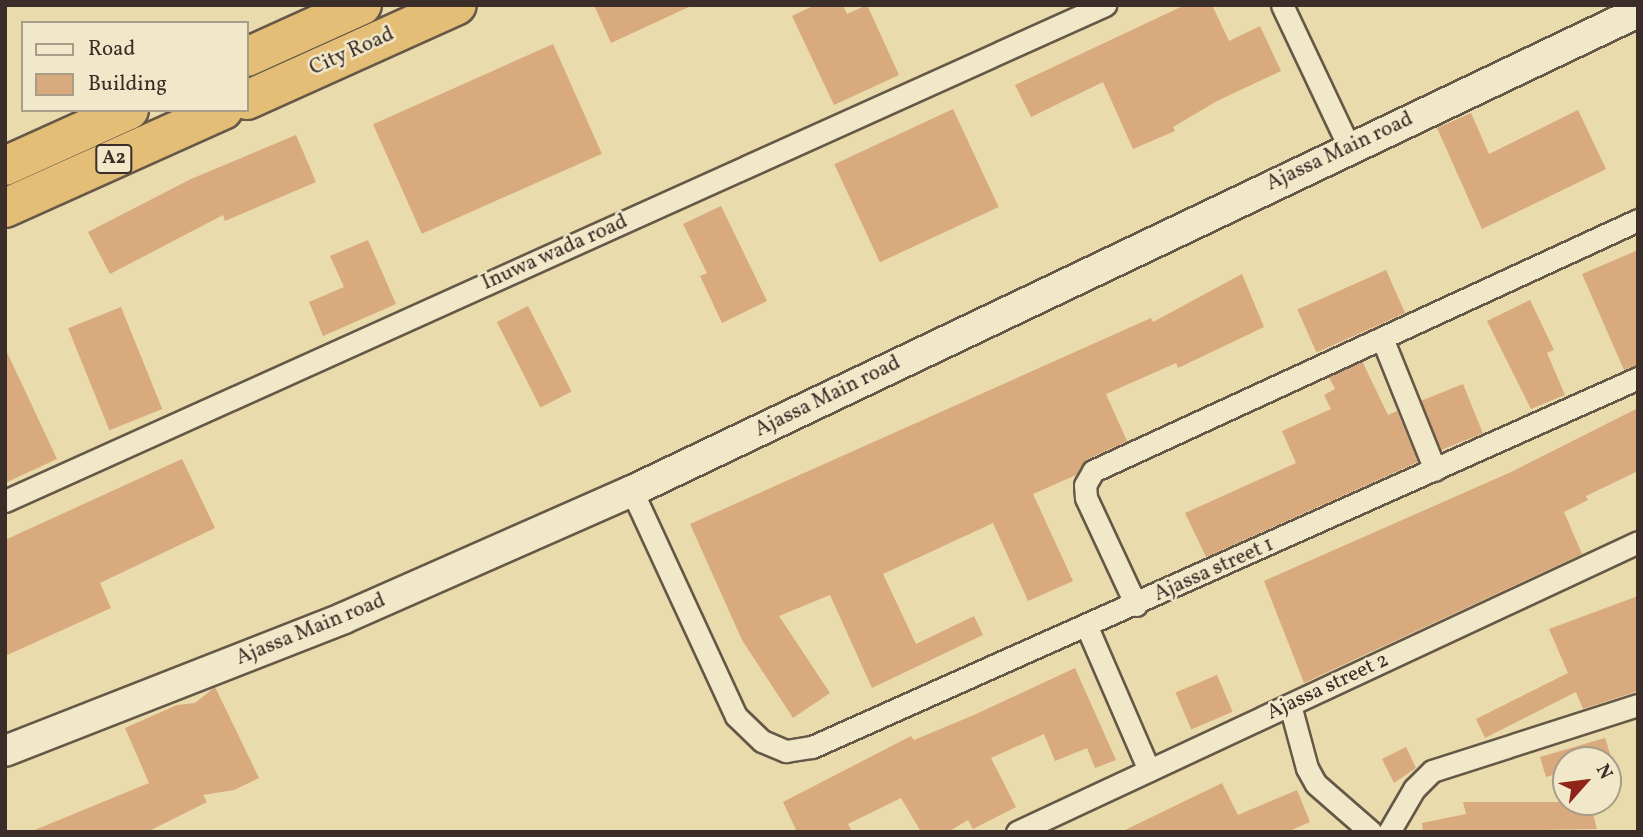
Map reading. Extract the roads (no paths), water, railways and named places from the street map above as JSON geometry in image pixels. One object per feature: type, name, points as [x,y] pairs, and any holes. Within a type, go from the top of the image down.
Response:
[{"type":"highway","name":"City Road","points":[[248,57],[362,5]]},
{"type":"highway","name":"City Road","points":[[248,100],[457,5]]},
{"type":"highway","name":"A2","points":[[5,166],[125,112]]},
{"type":"highway","name":"A2","points":[[5,208],[219,112]]},
{"type":"street","name":"Inuwa wada road","points":[[5,501],[1105,5]]},
{"type":"street","points":[[1282,5],[1349,147]]},
{"type":"street","name":"Ajassa Main road","points":[[5,751],[344,618],[632,491],[1349,147],[1638,12]]},
{"type":"street","points":[[1136,604],[1086,498],[1087,476],[1638,220]]},
{"type":"street","points":[[1382,338],[1435,470]]},
{"type":"street","name":"Ajassa street 1","points":[[632,491],[736,716],[762,741],[786,751],[812,747],[1087,627],[1638,378]]},
{"type":"street","name":"Ajassa street 2","points":[[1017,832],[1638,541]]},
{"type":"street","points":[[1087,627],[1149,770]]},
{"type":"street","points":[[1290,705],[1307,768],[1316,784],[1371,832]]},
{"type":"street","points":[[1389,832],[1414,789],[1432,771],[1638,705]]}]
